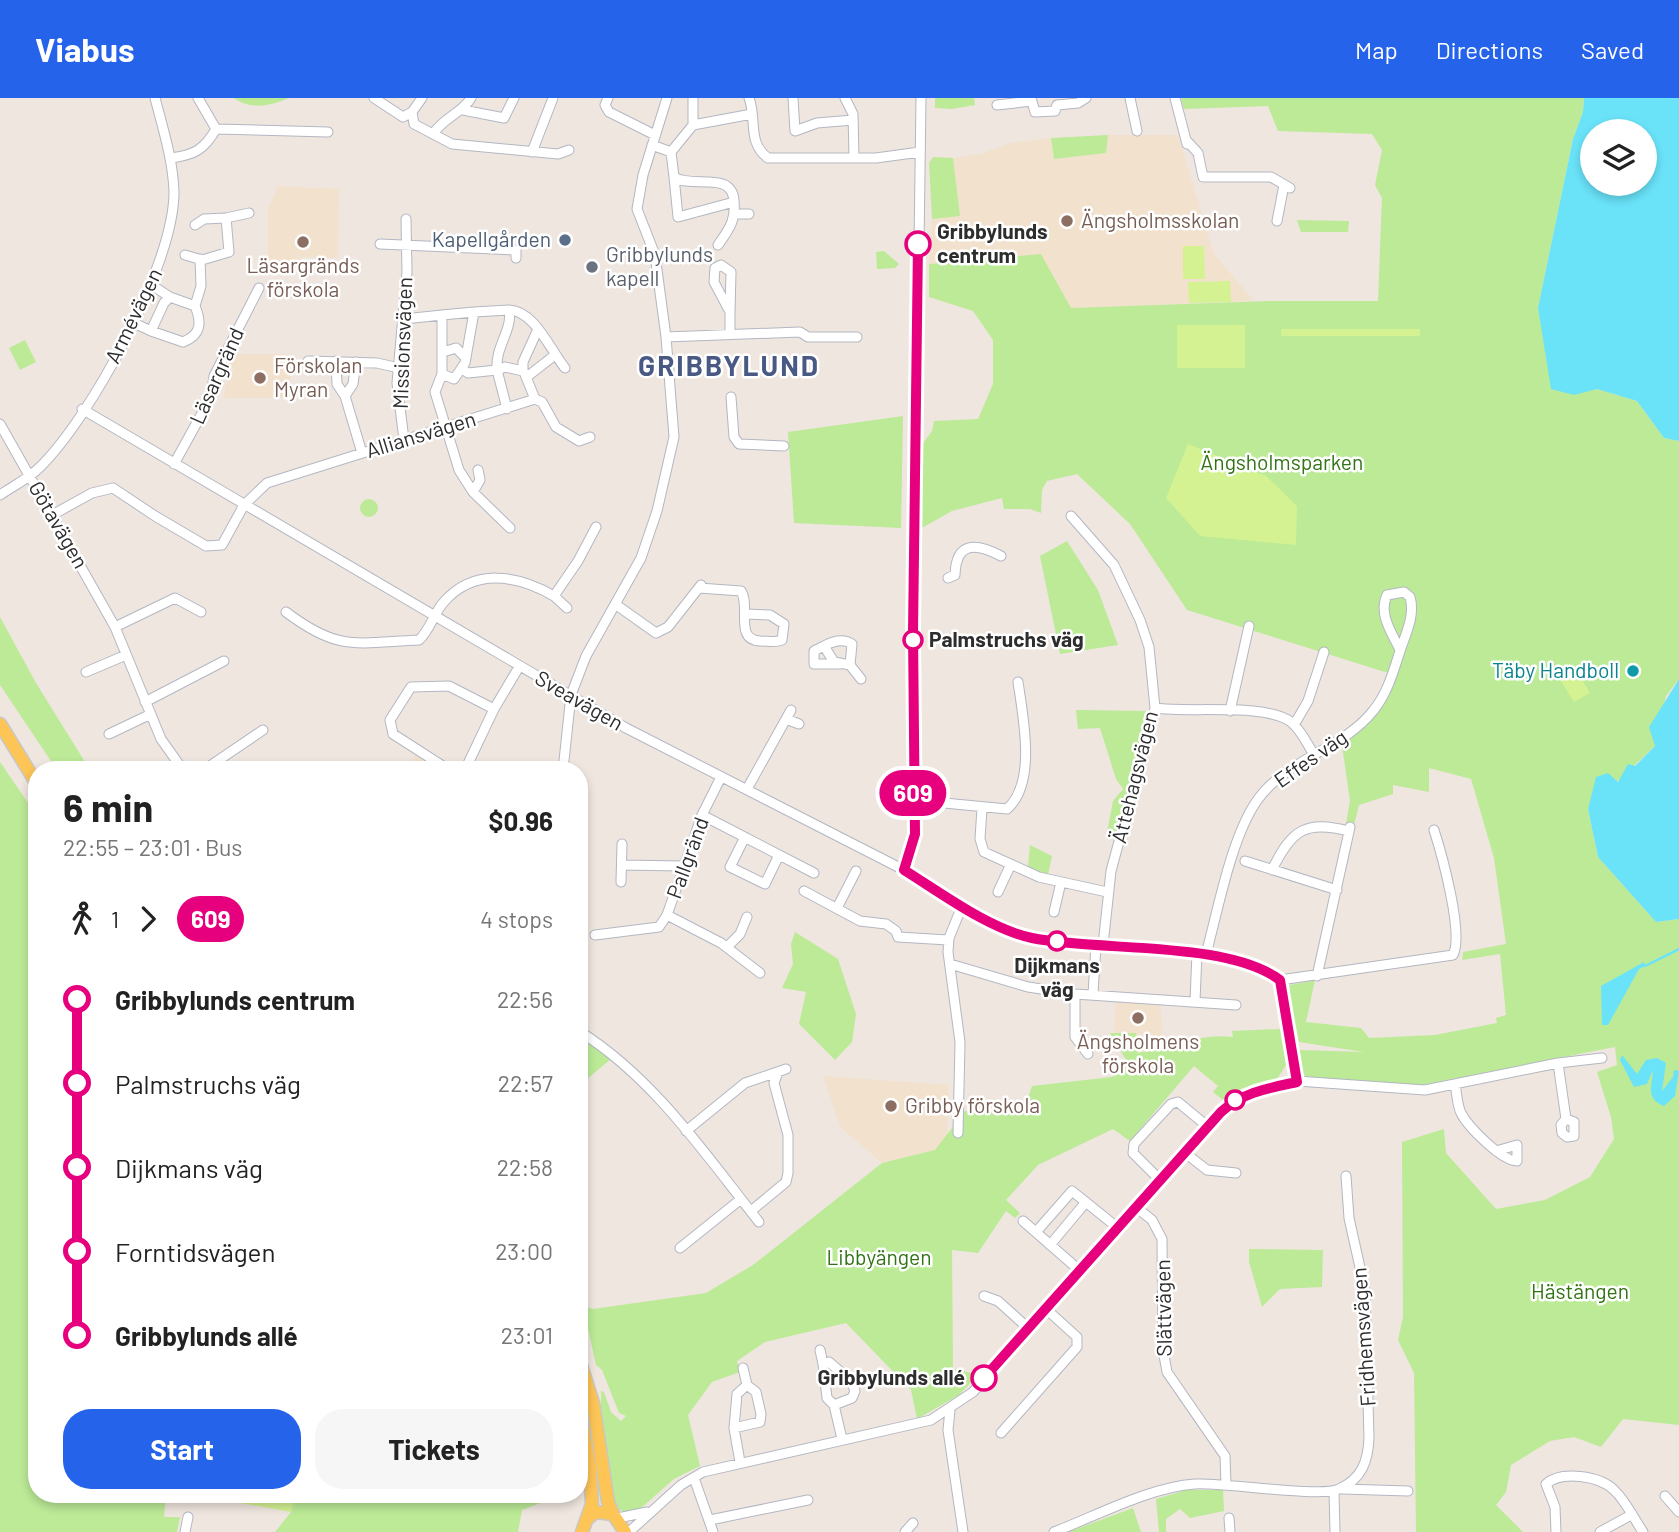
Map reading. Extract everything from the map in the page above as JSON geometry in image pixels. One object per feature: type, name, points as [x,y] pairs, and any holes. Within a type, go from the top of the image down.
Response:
[{"type":"main road","points":[[0,724],[28,769]]},
{"type":"main road","points":[[588,1387],[615,1516],[627,1532]]},
{"type":"main road","points":[[582,1532],[592,1504],[588,1457]]},
{"type":"main road","points":[[587,1519],[595,1512],[615,1516]]},
{"type":"street","name":"Armévägen","points":[[0,495],[29,476],[65,437],[134,323],[159,267],[171,221],[174,192],[171,158],[155,98]]},
{"type":"street","points":[[198,98],[216,130]]},
{"type":"street","points":[[373,98],[403,117],[412,112],[422,98]]},
{"type":"street","points":[[463,110],[471,98]]},
{"type":"street","points":[[433,134],[450,114],[463,110],[504,118],[513,98]]},
{"type":"street","points":[[532,152],[554,98]]},
{"type":"street","points":[[608,98],[605,105],[609,112],[655,135]]},
{"type":"street","points":[[564,761],[571,695],[586,656],[641,558],[674,437],[666,337],[655,255],[637,209],[652,145],[667,98]]},
{"type":"street","points":[[693,98],[693,125],[671,152],[678,217],[734,202]]},
{"type":"street","points":[[749,98],[759,152],[768,158],[854,158],[920,152]]},
{"type":"street","points":[[793,98],[795,131],[817,123],[853,120]]},
{"type":"street","points":[[845,98],[853,120],[854,158]]},
{"type":"street","points":[[904,870],[915,834],[913,800],[921,98]]},
{"type":"street","points":[[997,105],[1032,100],[1035,113],[1055,111],[1057,104],[1078,103],[1086,98]]},
{"type":"street","points":[[1130,98],[1137,131]]},
{"type":"street","points":[[1175,98],[1187,143],[1198,153],[1203,177],[1271,177],[1287,187],[1277,221]]},
{"type":"street","points":[[412,112],[414,124],[452,144],[559,156],[569,150]]},
{"type":"street","points":[[693,125],[752,114]]},
{"type":"street","points":[[171,158],[191,156],[206,146],[216,130]]},
{"type":"street","points":[[216,130],[328,132]]},
{"type":"street","points":[[559,143],[559,156]]},
{"type":"street","points":[[652,145],[671,152]]},
{"type":"street","points":[[674,177],[681,182],[726,185],[733,194],[734,222],[718,245]]},
{"type":"street","points":[[195,225],[204,219],[249,214]]},
{"type":"street","points":[[734,214],[749,214]]},
{"type":"street","points":[[185,255],[200,259],[229,252],[226,218]]},
{"type":"street","name":"Missionsvägen","points":[[404,440],[398,410],[404,319],[405,219]]},
{"type":"street","points":[[380,244],[406,246]]},
{"type":"street","name":"Missionsvägen","points":[[406,246],[516,250],[516,258]]},
{"type":"street","points":[[134,323],[183,342],[192,338],[200,329],[200,319],[195,306],[201,286],[200,259]]},
{"type":"street","points":[[150,284],[170,297],[195,306]]},
{"type":"street","name":"Läsargränd","points":[[174,464],[211,397],[214,376],[259,288]]},
{"type":"street","points":[[151,331],[164,303],[170,297]]},
{"type":"street","points":[[404,319],[509,310],[521,314],[538,329],[565,368]]},
{"type":"street","points":[[507,409],[497,370],[498,348],[511,320],[509,310]]},
{"type":"street","points":[[442,374],[454,379],[462,369],[474,312]]},
{"type":"street","points":[[730,312],[730,334]]},
{"type":"street","points":[[442,315],[442,374],[435,392],[459,470],[473,492],[510,528]]},
{"type":"street","points":[[538,329],[523,362],[535,399],[542,402],[556,427],[579,441],[590,437]]},
{"type":"street","points":[[666,337],[800,332],[808,337],[858,337]]},
{"type":"street","points":[[443,352],[456,348],[466,358]]},
{"type":"street","points":[[462,369],[468,373],[505,367],[526,373],[555,355]]},
{"type":"street","points":[[308,361],[356,362],[399,368]]},
{"type":"street","points":[[336,361],[337,384],[345,396],[362,453]]},
{"type":"street","points":[[345,396],[354,384],[356,362]]},
{"type":"street","points":[[731,397],[734,437],[739,444],[783,446]]},
{"type":"street","name":"Alliansvägen","points":[[54,514],[92,492],[113,488],[155,516],[206,545],[215,547],[222,545],[244,505],[267,483],[535,399]]},
{"type":"street","name":"Sveavägen","points":[[82,410],[626,728],[904,870],[962,906],[1030,937],[1201,953],[1269,972],[1280,980]]},
{"type":"street","name":"Götavägen","points":[[0,424],[54,514],[115,627],[161,739],[177,761]]},
{"type":"street","points":[[473,492],[480,480],[478,470]]},
{"type":"street","name":"Ättehagsvägen","points":[[1071,516],[1114,565],[1140,620],[1149,647],[1155,708],[1107,892],[1099,945]]},
{"type":"street","points":[[554,596],[579,561],[596,527]]},
{"type":"street","points":[[948,578],[955,575],[955,561],[962,551],[972,546],[984,547],[1001,556]]},
{"type":"street","points":[[286,612],[312,631],[334,641],[351,643],[419,640],[426,634],[433,616],[455,592],[493,576],[517,579],[554,596],[566,608]]},
{"type":"street","points":[[615,604],[656,633],[667,628],[700,586],[741,591],[745,597],[744,632],[748,638],[782,640],[784,624],[770,615],[745,614]]},
{"type":"street","name":"Effes väg","points":[[1201,953],[1246,820],[1256,801],[1273,783],[1313,753],[1356,728],[1374,711],[1387,688],[1401,650],[1413,605],[1404,592],[1395,592],[1387,595],[1383,603],[1385,617],[1401,650]]},
{"type":"street","points":[[115,627],[175,598],[201,612]]},
{"type":"street","points":[[1230,711],[1248,626]]},
{"type":"street","points":[[832,641],[847,641],[852,644],[845,665],[814,664],[814,651],[832,641]]},
{"type":"street","points":[[824,646],[826,654],[861,679]]},
{"type":"street","points":[[1294,725],[1308,701],[1324,652]]},
{"type":"street","points":[[86,672],[126,655]]},
{"type":"street","points":[[145,702],[224,661]]},
{"type":"street","points":[[469,761],[494,709],[519,667]]},
{"type":"street","points":[[913,800],[1007,809],[1022,787],[1025,741],[1018,682]]},
{"type":"street","points":[[435,761],[393,734],[390,720],[411,687],[449,686],[494,709]]},
{"type":"street","points":[[1155,708],[1182,712],[1261,710],[1278,714],[1294,725],[1313,753]]},
{"type":"street","points":[[747,789],[791,709]]},
{"type":"street","points":[[109,734],[150,714]]},
{"type":"street","points":[[786,719],[799,724]]},
{"type":"street","points":[[217,761],[263,730]]},
{"type":"street","name":"Pallgränd","points":[[721,777],[702,815],[682,866],[667,915],[727,947],[760,973]]},
{"type":"street","points":[[982,808],[980,839],[984,852],[1061,882],[1107,892]]},
{"type":"street","points":[[702,815],[814,873]]},
{"type":"street","points":[[1272,870],[1296,835],[1311,826],[1350,829],[1317,976]]},
{"type":"street","points":[[1297,1082],[1280,980],[1453,955],[1457,942],[1446,870],[1434,831]]},
{"type":"street","points":[[745,838],[730,867],[765,884],[779,855]]},
{"type":"street","points":[[621,882],[624,865],[622,845]]},
{"type":"street","points":[[1245,861],[1337,890]]},
{"type":"street","points":[[998,892],[1011,864]]},
{"type":"street","points":[[624,865],[682,866]]},
{"type":"street","points":[[837,908],[856,872]]},
{"type":"street","points":[[1054,912],[1061,882]]},
{"type":"street","points":[[804,891],[860,920],[886,924],[896,931],[898,937],[948,940]]},
{"type":"street","points":[[958,1133],[960,1053],[948,940],[962,906]]},
{"type":"street","points":[[595,935],[659,926],[667,915]]},
{"type":"street","points":[[727,947],[740,934],[747,917]]},
{"type":"street","points":[[1093,994],[1099,945]]},
{"type":"street","points":[[1195,1001],[1201,953]]},
{"type":"street","points":[[950,964],[1028,987],[1075,995],[1093,994],[1236,1005]]},
{"type":"street","points":[[1075,995],[1075,1037],[1088,1054]]},
{"type":"street","points":[[588,1038],[622,1063],[663,1102],[759,1222]]},
{"type":"street","points":[[627,1532],[649,1511],[703,1472],[927,1421],[950,1410],[973,1392],[1207,1126],[1234,1100],[1253,1092],[1297,1082],[1425,1090],[1558,1063],[1602,1058]]},
{"type":"street","points":[[1558,1063],[1566,1119]]},
{"type":"street","points":[[686,1131],[753,1079],[782,1071],[774,1083],[788,1135],[786,1182],[751,1211]]},
{"type":"street","points":[[1455,1085],[1461,1113],[1496,1151]]},
{"type":"street","points":[[1160,1180],[1133,1153],[1133,1144],[1171,1104],[1178,1102],[1207,1126]]},
{"type":"street","points":[[1184,1152],[1207,1170],[1236,1173]]},
{"type":"street","name":"Fridhemsvägen","points":[[1338,1490],[1359,1476],[1368,1460],[1369,1438],[1365,1290],[1349,1218],[1346,1176]]},
{"type":"street","points":[[1035,1232],[1072,1191],[1118,1228]]},
{"type":"street","points":[[680,1248],[741,1199]]},
{"type":"street","points":[[1050,1245],[1086,1202]]},
{"type":"street","name":"Slättvägen","points":[[1137,1208],[1152,1220],[1162,1239],[1163,1350],[1167,1372],[1225,1456],[1226,1484]]},
{"type":"street","points":[[1023,1221],[1079,1270]]},
{"type":"street","points":[[984,1296],[998,1301],[1028,1328]]},
{"type":"street","points":[[1001,1433],[1077,1347],[1077,1337],[1045,1308]]},
{"type":"street","points":[[820,1350],[827,1398],[834,1405],[842,1439]]},
{"type":"street","points":[[823,1364],[829,1363],[839,1369],[855,1391],[852,1398],[834,1405]]},
{"type":"street","points":[[734,1428],[760,1422],[756,1392],[747,1385],[743,1368]]},
{"type":"street","points":[[740,1462],[734,1428],[737,1394],[747,1385]]},
{"type":"street","points":[[950,1410],[948,1430],[963,1532]]},
{"type":"street","points":[[1556,1532],[1555,1507],[1546,1484],[1558,1477],[1586,1478],[1613,1488],[1643,1532]]},
{"type":"street","points":[[694,1478],[713,1532]]},
{"type":"street","points":[[1054,1532],[1167,1489],[1195,1484],[1408,1491]]},
{"type":"street","points":[[1335,1532],[1338,1490]]},
{"type":"street","points":[[1665,1496],[1679,1512]]},
{"type":"street","points":[[710,1520],[808,1500]]},
{"type":"street","points":[[615,1516],[649,1511]]},
{"type":"street","points":[[1600,1532],[1631,1515]]},
{"type":"street","points":[[185,1532],[188,1517]]},
{"type":"street","points":[[1229,1518],[1230,1532]]},
{"type":"street","points":[[905,1532],[913,1523]]},
{"type":"shaded area","name":"Ängsholmsskolan","points":[[1108,135],[1178,135],[1214,254],[1254,301],[1071,308],[1040,254],[929,264],[932,219],[960,215],[953,158],[981,154],[1010,143],[1051,138],[1054,159],[1105,153]]},
{"type":"shaded area","name":"Läsargränds förskola","points":[[278,186],[339,189],[338,258],[302,257],[292,274],[268,263],[268,209]]},
{"type":"shaded area","name":"Förskolan Myran","points":[[228,354],[290,354],[291,398],[224,398],[225,387],[234,369],[224,362]]},
{"type":"shaded area","points":[[415,755],[427,760],[426,761],[411,761]]},
{"type":"shaded area","name":"Ängsholmens förskola","points":[[1116,1001],[1160,1003],[1164,1049],[1138,1053],[1114,1033]]},
{"type":"shaded area","name":"Gribby förskola","points":[[823,1076],[949,1085],[947,1135],[935,1150],[882,1163],[840,1127]]},
{"type":"green space","points":[[234,98],[289,98],[261,106],[240,102]]},
{"type":"green space","points":[[935,98],[974,98],[975,105],[952,109],[935,108]]},
{"type":"green space","points":[[1181,98],[1584,98],[1538,308],[1580,392],[1597,389],[1637,401],[1664,438],[1679,441],[1679,679],[1666,696],[1655,746],[1588,809],[1598,857],[1656,922],[1679,919],[1679,1425],[1623,1419],[1601,1447],[1574,1437],[1550,1441],[1511,1465],[1506,1492],[1496,1505],[1523,1532],[1416,1532],[1414,1373],[1398,1340],[1403,1317],[1402,1142],[1444,1129],[1446,1153],[1496,1209],[1545,1200],[1590,1177],[1614,1139],[1611,1117],[1597,1072],[1617,1065],[1615,1047],[1416,1086],[1308,1078],[1302,1073],[1299,1050],[1364,1052],[1299,1042],[1289,991],[1290,985],[1315,980],[1306,1022],[1361,1028],[1369,1038],[1435,1035],[1497,1023],[1496,1018],[1506,1015],[1500,954],[1462,960],[1463,952],[1506,944],[1494,858],[1471,779],[1429,768],[1429,792],[1393,785],[1393,794],[1359,805],[1354,825],[1346,824],[1350,801],[1342,745],[1368,722],[1383,704],[1397,673],[1385,672],[1187,610],[1130,524],[1077,474],[1047,481],[1042,490],[1041,513],[1030,509],[1004,509],[1002,498],[952,511],[920,529],[921,446],[932,431],[934,421],[978,419],[993,384],[993,340],[973,311],[929,297],[929,264],[1041,254],[1071,308],[1269,301],[1378,301],[1382,198],[1375,185],[1382,150],[1372,134],[1278,131],[1268,106],[1184,109]]},
{"type":"green space","points":[[1108,135],[1106,153],[1054,159],[1051,138]]},
{"type":"green space","points":[[933,157],[953,158],[960,216],[932,219],[929,163]]},
{"type":"green space","points":[[1297,220],[1349,221],[1348,232],[1301,232]]},
{"type":"green space","points":[[1183,246],[1204,246],[1205,279],[1183,279]]},
{"type":"green space","points":[[884,251],[899,264],[895,268],[877,269],[876,252]]},
{"type":"green space","points":[[1230,281],[1231,302],[1189,303],[1188,282]]},
{"type":"green space","points":[[1177,325],[1245,325],[1245,368],[1177,368]]},
{"type":"green space","points":[[1281,329],[1420,329],[1420,336],[1281,336]]},
{"type":"green space","points":[[25,340],[36,362],[20,370],[9,348]]},
{"type":"green space","points":[[903,416],[901,528],[794,523],[788,432]]},
{"type":"green space","points":[[1188,444],[1266,476],[1297,506],[1296,545],[1200,536],[1166,498]]},
{"type":"green space","points":[[369,499],[375,502],[378,508],[375,514],[369,517],[363,514],[360,508],[363,502]]},
{"type":"green space","points":[[1067,541],[1098,590],[1118,645],[1060,654],[1040,556]]},
{"type":"green space","points":[[0,617],[36,683],[84,761],[51,761],[0,685]]},
{"type":"green space","points":[[1563,669],[1581,678],[1590,693],[1574,702],[1556,673]]},
{"type":"green space","points":[[1076,710],[1147,711],[1116,839],[1106,838],[1113,801],[1123,789],[1116,779],[1100,728],[1078,729]]},
{"type":"green space","points":[[0,762],[28,803],[28,1503],[165,1503],[164,1517],[180,1517],[177,1532],[0,1532]]},
{"type":"green space","points":[[1030,845],[1052,856],[1048,875],[1028,867]]},
{"type":"green space","points":[[795,932],[838,959],[856,1014],[852,1042],[835,1060],[799,1024],[806,992],[782,988],[793,964],[791,944]]},
{"type":"green space","name":"Libbyängen","points":[[1280,1029],[1286,1065],[1277,1079],[1252,1085],[1223,1100],[1213,1092],[1218,1086],[1194,1066],[1130,1141],[1113,1129],[1038,1165],[1006,1200],[1020,1213],[1015,1218],[1006,1211],[978,1253],[952,1250],[953,1368],[978,1375],[959,1395],[917,1419],[911,1390],[846,1323],[765,1342],[737,1361],[740,1372],[712,1382],[688,1415],[700,1466],[674,1479],[640,1509],[627,1513],[616,1508],[601,1414],[601,1391],[604,1392],[611,1412],[621,1421],[626,1416],[619,1413],[602,1370],[596,1365],[588,1329],[588,1308],[706,1293],[753,1265],[882,1163],[935,1150],[965,1111],[1022,1115],[1032,1086],[1112,1077],[1129,1065],[1110,1033],[1136,1033],[1138,1053],[1208,1037],[1233,1037],[1232,1031]]},
{"type":"green space","points":[[588,1044],[612,1058],[588,1078]]},
{"type":"green space","points":[[1249,1249],[1323,1250],[1322,1287],[1280,1289],[1262,1307],[1249,1262]]},
{"type":"green space","points":[[1186,1490],[1223,1490],[1224,1511],[1190,1518],[1180,1509],[1166,1519],[1166,1532],[1159,1532],[1156,1499]]},
{"type":"green space","points":[[241,1503],[293,1503],[291,1512]]},
{"type":"green space","points":[[293,1503],[540,1503],[522,1510],[518,1532],[275,1532],[291,1512]]},
{"type":"green space","points":[[1133,1508],[1141,1532],[1068,1532]]},
{"type":"water","points":[[1584,98],[1679,98],[1679,441],[1664,438],[1637,401],[1597,389],[1574,395],[1551,389],[1538,308],[1573,139],[1580,120],[1580,196],[1657,196],[1657,119],[1580,119]]},
{"type":"water","points":[[1679,679],[1679,919],[1656,922],[1598,857],[1588,809],[1596,777],[1608,773],[1618,782],[1628,764],[1635,766],[1655,746],[1649,727]]},
{"type":"water","points":[[1644,962],[1645,966],[1639,969],[1608,1025],[1602,1025],[1601,986]]},
{"type":"water","points":[[1622,1055],[1637,1074],[1646,1060],[1657,1058],[1666,1063],[1662,1091],[1673,1077],[1674,1070],[1679,1071],[1675,1096],[1664,1106],[1654,1099],[1651,1091],[1653,1070],[1647,1084],[1634,1087],[1620,1060]]},
{"type":"waterway","points":[[1645,966],[1679,949]]},
{"type":"bus line","name":"609","points":[[918,244],[913,632],[915,834],[904,870],[988,920],[1030,937],[1083,945],[1206,954],[1269,972],[1280,980],[1297,1082],[1253,1092],[1234,1100],[1221,1112],[984,1378]]},
{"type":"place","name":"Ängsholmsskolan","points":[[1067,221]]},
{"type":"place","name":"Kapellgården","points":[[565,240]]},
{"type":"place","name":"Läsargränds förskola","points":[[303,242]]},
{"type":"place","name":"Gribbylunds centrum","points":[[918,244]]},
{"type":"place","name":"Gribbylunds kapell","points":[[592,267]]},
{"type":"place","name":"Förskolan Myran","points":[[260,378]]},
{"type":"place","name":"Palmstruchs väg","points":[[913,640]]},
{"type":"place","name":"Täby Handboll","points":[[1633,671]]},
{"type":"place","name":"Dijkmans väg","points":[[1057,941]]},
{"type":"place","name":"Ängsholmens förskola","points":[[1138,1018]]},
{"type":"place","name":"Gribby förskola","points":[[891,1106]]},
{"type":"place","name":"Gribbylunds allé","points":[[984,1378]]},
{"type":"district","name":"GRIBBYLUND","points":[[729,366]]},
{"type":"park label","name":"Ängsholmsparken","points":[[1282,463]]},
{"type":"park label","name":"Hästängen","points":[[1580,1292]]}]
